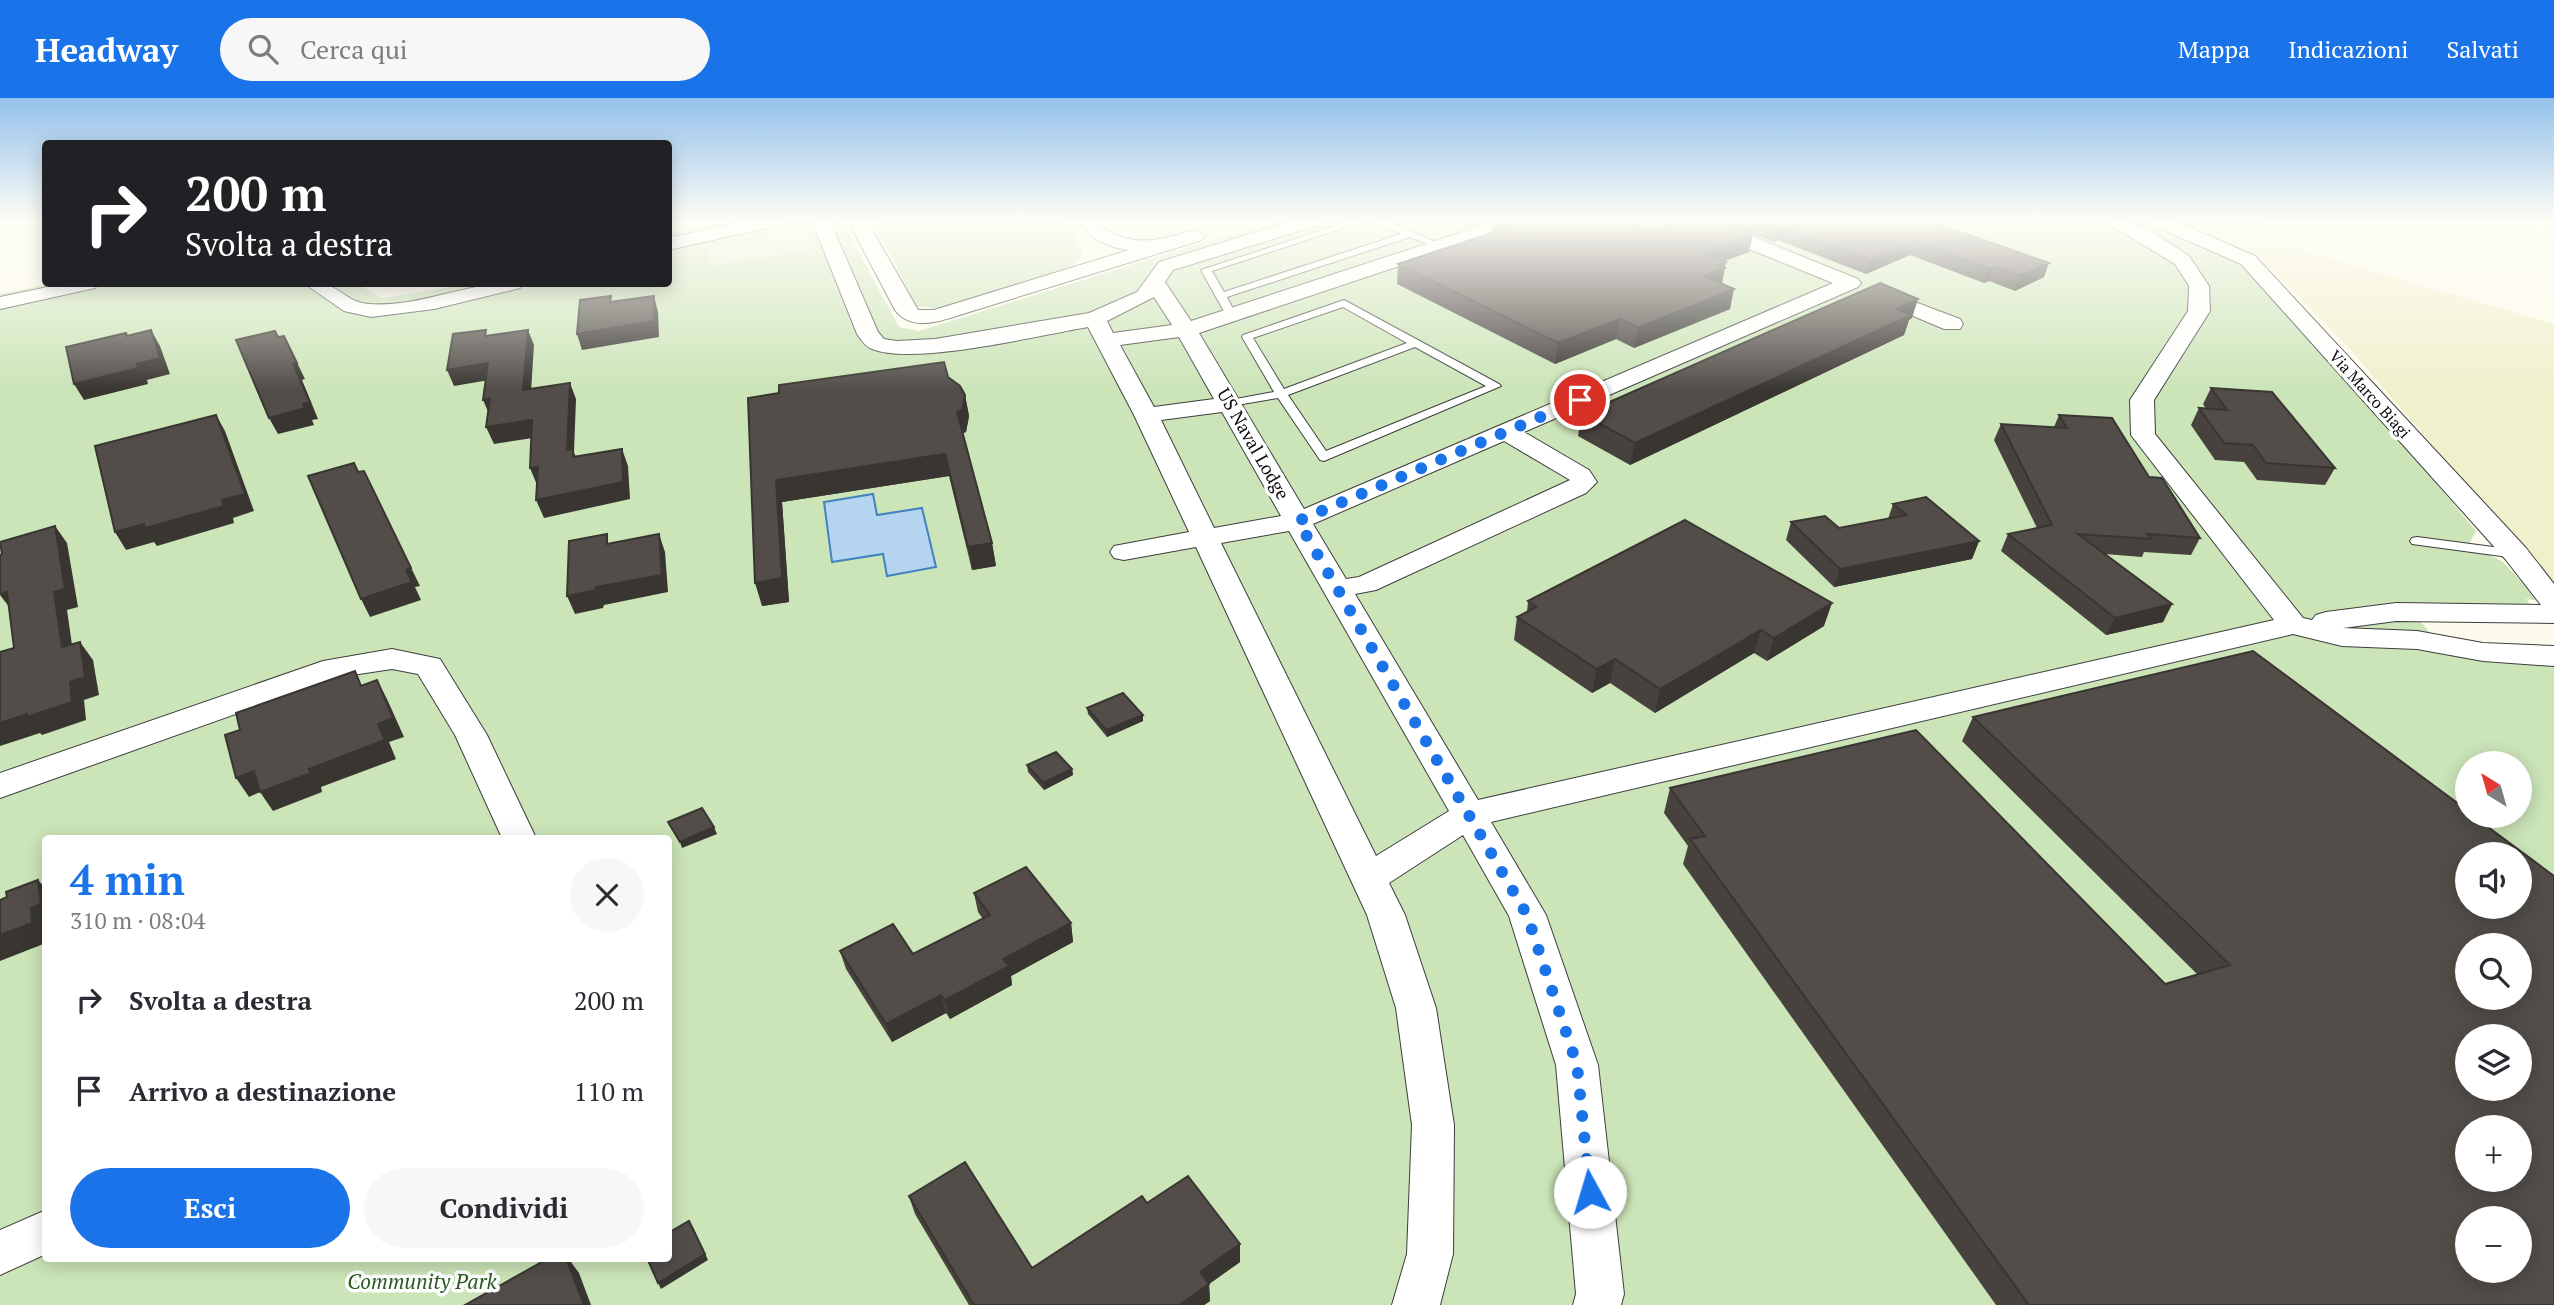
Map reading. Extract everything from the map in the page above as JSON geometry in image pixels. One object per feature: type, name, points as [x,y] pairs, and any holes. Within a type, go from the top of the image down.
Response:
[{"type":"street","points":[[844,277],[868,334],[877,344],[897,348],[1101,330],[1186,330],[1345,277]]},
{"type":"street","points":[[888,277],[906,310],[913,316],[935,316],[1047,277]]},
{"type":"street","points":[[1101,330],[1144,296],[1158,277]]},
{"type":"street","points":[[1837,277],[1952,324]]},
{"type":"street","points":[[2193,277],[2199,286],[2199,311],[2142,400],[2143,435],[2293,625],[2342,636],[2417,639],[2483,652],[2554,656]]},
{"type":"street","name":"Via Marco Biagi","points":[[2264,277],[2516,554],[2554,603]]},
{"type":"street","points":[[0,289],[42,280]]},
{"type":"street","name":"US Naval Lodge","points":[[1154,283],[1186,330],[1527,915],[1577,1065],[1600,1294],[1597,1305]]},
{"type":"street","points":[[1124,552],[1298,521],[1851,283]]},
{"type":"street","points":[[0,303],[74,287]]},
{"type":"street","points":[[320,287],[357,309],[375,310],[436,302],[500,287]]},
{"type":"street","points":[[1101,330],[1146,415],[1387,915],[1416,1008],[1433,1125],[1430,1254],[1416,1305]]},
{"type":"street","points":[[1146,415],[1229,404]]},
{"type":"street","points":[[1338,589],[1366,584],[1577,488],[1584,482],[1580,475],[1506,432]]},
{"type":"street","points":[[1369,878],[1468,815],[2293,625],[2396,612],[2554,614]]},
{"type":"street","points":[[0,786],[334,668],[392,659],[429,666],[471,735],[518,835]]},
{"type":"street","points":[[0,1253],[42,1233]]},
{"type":"lane","points":[[1210,277],[1231,315]]},
{"type":"lane","points":[[1221,296],[1278,277]]},
{"type":"lane","points":[[1344,303],[1416,343],[1495,386],[1324,457],[1281,394],[1247,337],[1344,303]]},
{"type":"lane","points":[[1229,404],[1281,394],[1416,343]]},
{"type":"lane","points":[[2417,541],[2516,554]]},
{"type":"green space","name":"Community Park","points":[[672,277],[872,277],[899,327],[919,331],[1092,277],[2253,277],[2318,342],[2476,531],[2469,544],[2503,562],[2540,601],[2526,599],[2539,615],[2415,615],[2442,647],[2554,652],[2554,1305],[0,1305],[0,294],[42,285],[363,287],[382,298],[452,287],[672,287]]},
{"type":"green space","points":[[901,277],[1043,277],[941,309],[916,306]]},
{"type":"green space","points":[[2279,277],[2394,277],[2554,324],[2554,587],[2350,349]]},
{"type":"water","points":[[873,494],[877,515],[922,508],[936,567],[887,576],[883,554],[832,562],[824,502]]},
{"type":"building","points":[[1425,277],[1707,277],[1734,289],[1638,328],[1620,319],[1558,343]]},
{"type":"building","points":[[1880,283],[1918,299],[1896,309],[1911,315],[1635,443],[1582,414]]},
{"type":"building","points":[[611,296],[610,302],[654,296],[654,321],[577,334],[580,300]]},
{"type":"building","points":[[151,330],[160,358],[137,364],[138,368],[74,384],[66,347]]},
{"type":"building","points":[[486,330],[485,336],[528,330],[523,390],[570,383],[567,450],[573,449],[573,457],[622,449],[623,482],[536,500],[538,467],[530,468],[532,420],[486,427],[490,399],[483,400],[488,363],[447,370],[453,334]]},
{"type":"building","points":[[275,331],[278,337],[284,336],[297,363],[293,364],[310,402],[303,404],[305,408],[269,418],[236,340]]},
{"type":"building","points":[[944,362],[948,377],[960,386],[965,395],[962,410],[957,412],[992,543],[968,547],[945,454],[776,480],[782,578],[755,583],[748,398],[779,393],[779,385]]},
{"type":"building","points":[[2211,388],[2272,392],[2335,468],[2266,463],[2253,445],[2224,443],[2199,408],[2227,410]]},
{"type":"building","points":[[216,415],[245,494],[222,500],[224,506],[145,528],[144,524],[115,532],[95,446]]},
{"type":"building","points":[[2059,415],[2112,418],[2149,477],[2162,478],[2200,538],[2147,534],[2151,539],[2078,534],[2172,604],[2115,618],[2008,534],[2052,525],[2001,424],[2067,428]]},
{"type":"building","points":[[354,463],[358,472],[364,471],[411,568],[406,570],[412,582],[361,599],[308,476]]},
{"type":"building","points":[[1926,497],[1979,541],[1840,569],[1791,522],[1825,516],[1839,528],[1907,515],[1893,504]]},
{"type":"building","points":[[1685,520],[1832,603],[1774,638],[1761,630],[1660,689],[1615,659],[1597,669],[1517,617],[1536,607],[1528,601]]},
{"type":"building","points":[[55,526],[65,589],[54,592],[62,647],[80,642],[85,677],[70,682],[72,702],[0,723],[0,652],[14,648],[7,592],[0,594],[0,542]]},
{"type":"building","points":[[607,534],[607,544],[659,534],[662,575],[596,587],[596,590],[567,596],[569,541]]},
{"type":"building","points":[[2253,651],[2455,801],[2455,828],[2489,828],[2508,842],[2455,842],[2455,919],[2532,919],[2532,860],[2554,876],[2554,1305],[2029,1305],[1690,839],[1705,836],[1670,788],[1916,730],[2165,984],[2230,965],[1973,717]]},
{"type":"building","points":[[355,671],[361,686],[377,680],[393,718],[378,724],[385,740],[309,769],[311,773],[260,792],[254,771],[236,778],[225,735],[240,730],[236,713]]},
{"type":"building","points":[[1123,693],[1143,715],[1106,730],[1087,708]]},
{"type":"building","points":[[1056,752],[1072,769],[1043,783],[1027,765]]},
{"type":"building","points":[[702,808],[714,827],[680,842],[668,822]]},
{"type":"building","points":[[1026,867],[1071,923],[1003,959],[1009,966],[945,1000],[941,995],[886,1024],[840,951],[893,924],[913,954],[990,915],[974,893]]},
{"type":"building","points":[[38,880],[41,904],[31,908],[32,923],[0,935],[0,900],[7,897],[6,892]]},
{"type":"building","points":[[965,1162],[1032,1268],[1142,1196],[1147,1203],[1188,1176],[1240,1244],[1200,1272],[1209,1284],[1179,1305],[974,1305],[909,1196]]},
{"type":"building","points":[[689,1221],[705,1254],[658,1283],[649,1262],[672,1262],[672,1231]]},
{"type":"building","points":[[542,1262],[568,1262],[584,1305],[465,1305]]},
{"type":"route","points":[[1580,400],[1298,521],[1527,915],[1577,1065],[1590,1192]]}]
